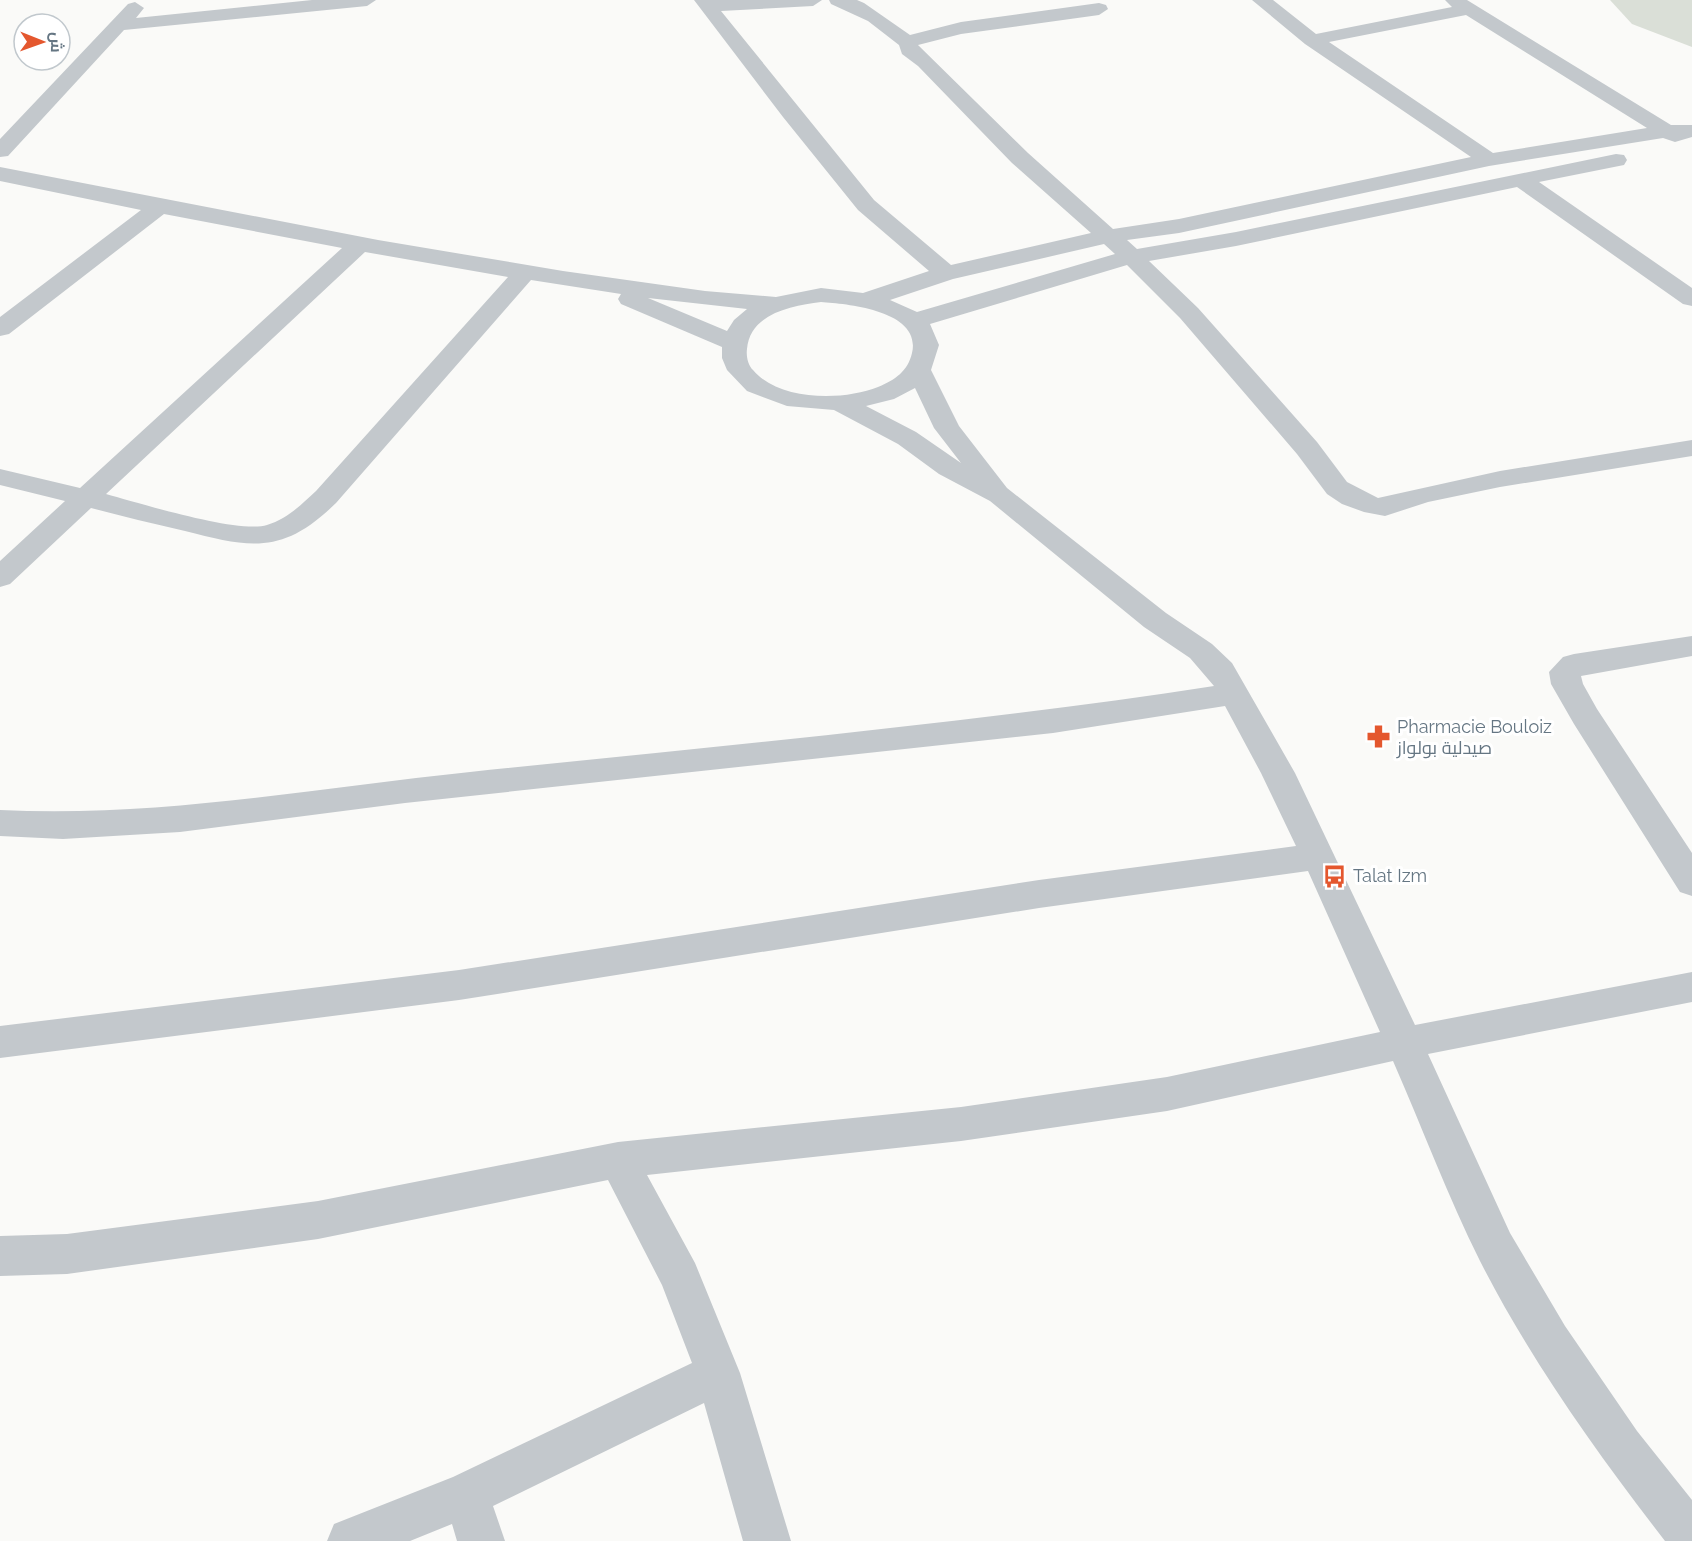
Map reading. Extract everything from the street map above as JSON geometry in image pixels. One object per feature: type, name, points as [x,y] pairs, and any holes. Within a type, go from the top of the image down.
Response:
[{"type":"street","points":[[0,151],[121,25],[142,0]]},
{"type":"street","points":[[121,25],[367,0]]},
{"type":"street","points":[[706,3],[813,0]]},
{"type":"street","points":[[837,0],[852,3],[865,10],[908,43],[909,50],[925,62],[1020,158],[1132,257],[1196,321],[1307,448],[1337,488],[1352,498],[1374,506],[1385,507],[1422,495],[1500,479],[1692,448]]},
{"type":"street","points":[[1261,0],[1312,40],[1489,160]]},
{"type":"street","points":[[706,3],[790,113],[866,205],[946,273]]},
{"type":"street","points":[[1312,40],[1462,5],[1667,131],[1691,141]]},
{"type":"street","points":[[908,43],[920,37],[961,28],[1099,9]]},
{"type":"street","points":[[868,299],[946,273],[1109,236],[1190,224],[1489,160],[1667,131]]},
{"type":"street","points":[[914,321],[1036,283],[1132,257],[1523,181],[1691,141]]},
{"type":"street","points":[[0,174],[359,245],[583,282],[726,301],[776,304],[821,295],[868,299],[894,308],[914,321],[925,337],[926,354],[919,370],[903,384],[880,395],[842,404],[791,399],[764,389],[745,376],[734,360],[734,343],[747,321],[776,304]]},
{"type":"street","points":[[1523,181],[1692,299]]},
{"type":"street","points":[[0,329],[159,207]]},
{"type":"street","points":[[0,576],[359,245]]},
{"type":"street","points":[[0,477],[236,535],[257,537],[286,530],[305,517],[339,483],[525,272]]},
{"type":"street","points":[[583,282],[734,343]]},
{"type":"street","points":[[919,370],[947,428],[1000,495]]},
{"type":"street","points":[[842,404],[907,438],[949,468],[1000,495],[1155,620],[1202,651],[1221,671],[1278,773],[1319,856],[1500,1256],[1550,1341],[1622,1447],[1692,1538]]},
{"type":"street","points":[[1692,646],[1574,666],[1565,672],[1566,684],[1585,716],[1692,882]]},
{"type":"street","points":[[0,823],[63,826],[180,819],[405,791],[1053,722],[1233,694]]},
{"type":"street","points":[[0,1042],[459,985],[1039,894],[1319,856]]},
{"type":"street","points":[[0,1256],[67,1254],[318,1220],[618,1160],[961,1124],[1167,1094],[1403,1044],[1692,987]]},
{"type":"street","points":[[618,1160],[680,1277],[718,1373],[767,1541]]},
{"type":"street","points":[[351,1541],[466,1496],[718,1373]]},
{"type":"street","points":[[466,1496],[481,1541]]},
{"type":"shaded area","points":[[1610,0],[1692,0],[1692,47],[1632,24]]},
{"type":"place","name":"Pharmacie Bouloiz صيدلية بولواز","points":[[1379,737]]},
{"type":"place","name":"Talat Izm","points":[[1335,876]]}]
